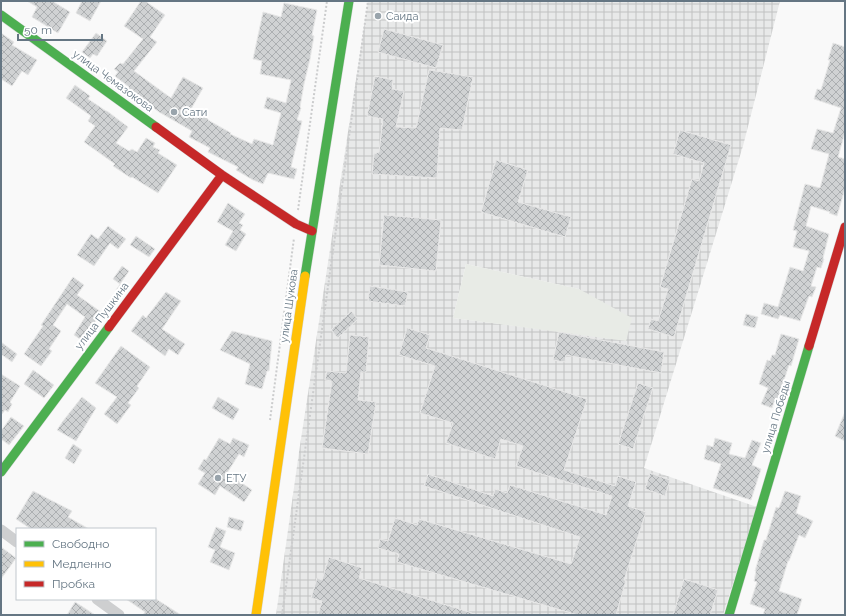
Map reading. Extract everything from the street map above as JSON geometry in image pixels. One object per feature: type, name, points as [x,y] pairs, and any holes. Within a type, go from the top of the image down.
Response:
[{"type":"street","name":"улица Шукова","points":[[256,615],[312,231],[349,1]]},
{"type":"street","name":"улица Чемазокова","points":[[1,15],[222,175],[296,224],[312,231]]},
{"type":"street","name":"улица Пушкина","points":[[1,472],[222,175]]},
{"type":"street","name":"улица Победы","points":[[729,615],[845,226]]},
{"type":"street","points":[[1,530],[16,541]]},
{"type":"street","points":[[98,600],[119,615]]},
{"type":"path","points":[[270,420],[327,1]]},
{"type":"path","points":[[282,615],[368,1]]},
{"type":"shaded area","points":[[368,1],[780,1],[743,146],[644,468],[757,507],[723,615],[276,615],[299,452]],"holes":[[[466,264],[579,289],[626,340],[453,318]]]},
{"type":"shaded area","points":[[466,264],[579,289],[632,318],[626,341],[453,318]]},
{"type":"building","points":[[27,1],[52,1],[70,12],[58,33],[32,17],[37,7]]},
{"type":"building","points":[[82,1],[101,1],[90,21],[76,13]]},
{"type":"building","points":[[141,1],[145,1],[165,15],[150,37],[157,42],[134,71],[171,98],[183,77],[203,88],[191,109],[231,133],[230,134],[252,144],[254,139],[273,145],[281,113],[264,108],[267,97],[286,103],[291,80],[260,74],[262,61],[253,59],[263,12],[281,17],[284,3],[317,10],[312,35],[314,36],[310,59],[304,84],[301,108],[297,120],[302,121],[291,167],[297,169],[294,179],[268,173],[263,184],[253,180],[236,170],[238,167],[208,152],[210,148],[189,137],[192,131],[159,112],[139,97],[138,98],[126,90],[129,87],[115,76],[118,72],[114,69],[120,63],[123,64],[143,39],[124,26]]},
{"type":"building","points":[[384,29],[443,45],[436,68],[378,52]]},
{"type":"building","points":[[1,33],[14,42],[12,45],[37,60],[28,75],[22,71],[12,86],[1,79]]},
{"type":"building","points":[[96,33],[107,41],[97,56],[93,54],[90,58],[82,52]]},
{"type":"building","points":[[833,43],[845,47],[845,132],[838,157],[845,159],[845,188],[837,216],[829,213],[830,212],[811,206],[806,226],[829,234],[821,268],[817,267],[811,286],[816,287],[812,297],[809,296],[800,321],[780,315],[778,319],[761,314],[764,303],[778,307],[790,267],[803,271],[809,251],[793,247],[797,231],[793,230],[805,184],[820,188],[829,154],[811,149],[817,129],[833,133],[841,108],[814,99],[817,89],[821,90],[830,60],[828,60]]},
{"type":"building","points":[[429,70],[473,77],[462,130],[440,128],[437,178],[372,174],[374,154],[379,152],[383,119],[367,116],[375,76],[393,80],[392,89],[404,91],[396,127],[416,128]]},
{"type":"building","points":[[75,85],[90,96],[88,99],[128,127],[116,143],[129,151],[132,149],[137,152],[146,138],[155,143],[153,147],[160,150],[158,153],[177,165],[158,193],[113,166],[115,164],[84,142],[95,126],[88,121],[91,116],[66,98]]},
{"type":"building","points":[[680,130],[731,145],[674,337],[648,329],[651,319],[658,321],[668,289],[660,287],[692,179],[699,181],[704,163],[673,154]]},
{"type":"building","points":[[496,160],[528,170],[518,202],[571,217],[565,237],[481,212]]},
{"type":"building","points":[[228,203],[245,214],[239,223],[243,225],[240,230],[246,234],[236,251],[225,245],[233,231],[217,222]]},
{"type":"building","points":[[384,215],[441,220],[436,271],[379,265]]},
{"type":"building","points":[[108,226],[126,239],[118,249],[110,243],[94,266],[77,255],[91,234],[98,239]]},
{"type":"building","points":[[136,236],[155,249],[149,257],[130,245]]},
{"type":"building","points":[[122,266],[129,271],[120,284],[113,279]]},
{"type":"building","points":[[73,277],[84,285],[77,295],[101,312],[83,341],[74,335],[85,317],[67,304],[53,325],[61,331],[49,349],[52,351],[41,366],[24,354],[43,326],[41,325]]},
{"type":"building","points":[[121,283],[127,287],[122,294],[116,290]]},
{"type":"building","points":[[370,286],[408,292],[405,306],[368,301]]},
{"type":"building","points":[[166,292],[181,301],[162,329],[185,344],[178,355],[169,349],[165,356],[131,331],[143,315],[146,318]]},
{"type":"building","points":[[351,311],[358,319],[338,338],[331,330]]},
{"type":"building","points":[[746,314],[758,317],[755,328],[743,325]]},
{"type":"building","points":[[407,328],[430,335],[426,348],[587,399],[564,470],[615,486],[618,476],[636,482],[628,506],[646,512],[624,580],[626,580],[616,615],[578,615],[397,562],[399,554],[378,548],[380,539],[388,541],[395,518],[417,525],[419,519],[571,564],[580,537],[424,486],[428,474],[493,496],[495,489],[507,493],[510,485],[606,515],[612,496],[516,466],[523,446],[501,439],[495,459],[446,443],[453,423],[420,413],[435,366],[399,355]]},
{"type":"building","points":[[232,331],[272,341],[269,371],[267,371],[262,389],[245,384],[250,364],[220,350]]},
{"type":"building","points":[[559,332],[664,352],[661,373],[566,355],[565,362],[553,360]]},
{"type":"building","points":[[781,334],[799,339],[791,366],[789,365],[782,386],[786,387],[778,404],[774,402],[772,408],[761,404],[768,388],[759,384],[767,360],[770,361],[772,355],[775,355]]},
{"type":"building","points":[[350,335],[369,337],[366,372],[361,372],[358,400],[376,402],[368,454],[322,448],[332,381],[325,380],[327,371],[346,373]]},
{"type":"building","points":[[1,342],[17,354],[12,362],[1,354]]},
{"type":"building","points":[[121,346],[150,367],[137,386],[139,388],[128,403],[131,405],[117,424],[104,414],[117,397],[95,383]]},
{"type":"building","points":[[33,370],[54,385],[44,398],[24,384]]},
{"type":"building","points":[[1,374],[20,386],[10,402],[12,404],[8,412],[5,410],[1,415]]},
{"type":"building","points":[[638,383],[653,388],[633,449],[618,444]]},
{"type":"building","points":[[82,397],[96,408],[76,441],[57,430]]},
{"type":"building","points":[[218,397],[239,409],[233,420],[212,408]]},
{"type":"building","points":[[845,412],[845,441],[835,436]]},
{"type":"building","points":[[11,417],[24,426],[9,445],[1,439],[1,431]]},
{"type":"building","points":[[219,438],[230,444],[233,438],[249,445],[244,457],[239,454],[227,473],[252,490],[244,502],[220,486],[215,495],[198,484],[205,473],[198,469],[204,459],[206,460]]},
{"type":"building","points":[[715,438],[732,443],[729,454],[745,458],[752,440],[761,443],[752,465],[761,469],[751,500],[713,488],[721,464],[704,459],[707,445],[713,447]]},
{"type":"building","points":[[73,444],[82,450],[74,464],[65,458]]},
{"type":"building","points":[[650,473],[670,480],[665,496],[645,489]]},
{"type":"building","points":[[33,491],[72,511],[68,517],[87,528],[30,528],[16,519]]},
{"type":"building","points":[[785,491],[801,496],[796,513],[813,521],[805,538],[799,535],[788,561],[779,591],[802,599],[797,615],[763,615],[765,609],[750,604],[757,582],[754,581],[755,571],[776,507],[779,508]]},
{"type":"building","points":[[229,517],[244,521],[241,531],[227,527]]},
{"type":"building","points":[[216,527],[226,531],[220,547],[235,553],[229,570],[210,562],[215,550],[208,547]]},
{"type":"building","points":[[1,547],[16,558],[1,579]]},
{"type":"building","points":[[329,557],[362,568],[359,578],[472,613],[472,615],[318,615],[322,601],[311,598],[317,578],[322,580]]},
{"type":"building","points":[[684,579],[718,590],[710,615],[673,615]]},
{"type":"building","points":[[156,599],[181,615],[143,615],[145,612],[127,600]]},
{"type":"building","points":[[75,602],[83,607],[95,615],[67,615]]},
{"type":"traffic: fast","points":[[305,276],[349,1]]},
{"type":"traffic: fast","points":[[1,15],[156,127]]},
{"type":"traffic: fast","points":[[1,472],[109,327]]},
{"type":"traffic: fast","points":[[729,615],[809,346]]},
{"type":"traffic: slow","points":[[256,615],[305,276]]},
{"type":"traffic: jam","points":[[156,127],[222,175],[296,224],[312,231]]},
{"type":"traffic: jam","points":[[109,327],[222,175]]},
{"type":"traffic: jam","points":[[809,346],[845,227]]},
{"type":"place","name":"Саида","points":[[378,16]]},
{"type":"place","name":"Сати","points":[[174,112]]},
{"type":"place","name":"ЕТУ","points":[[218,478]]}]
